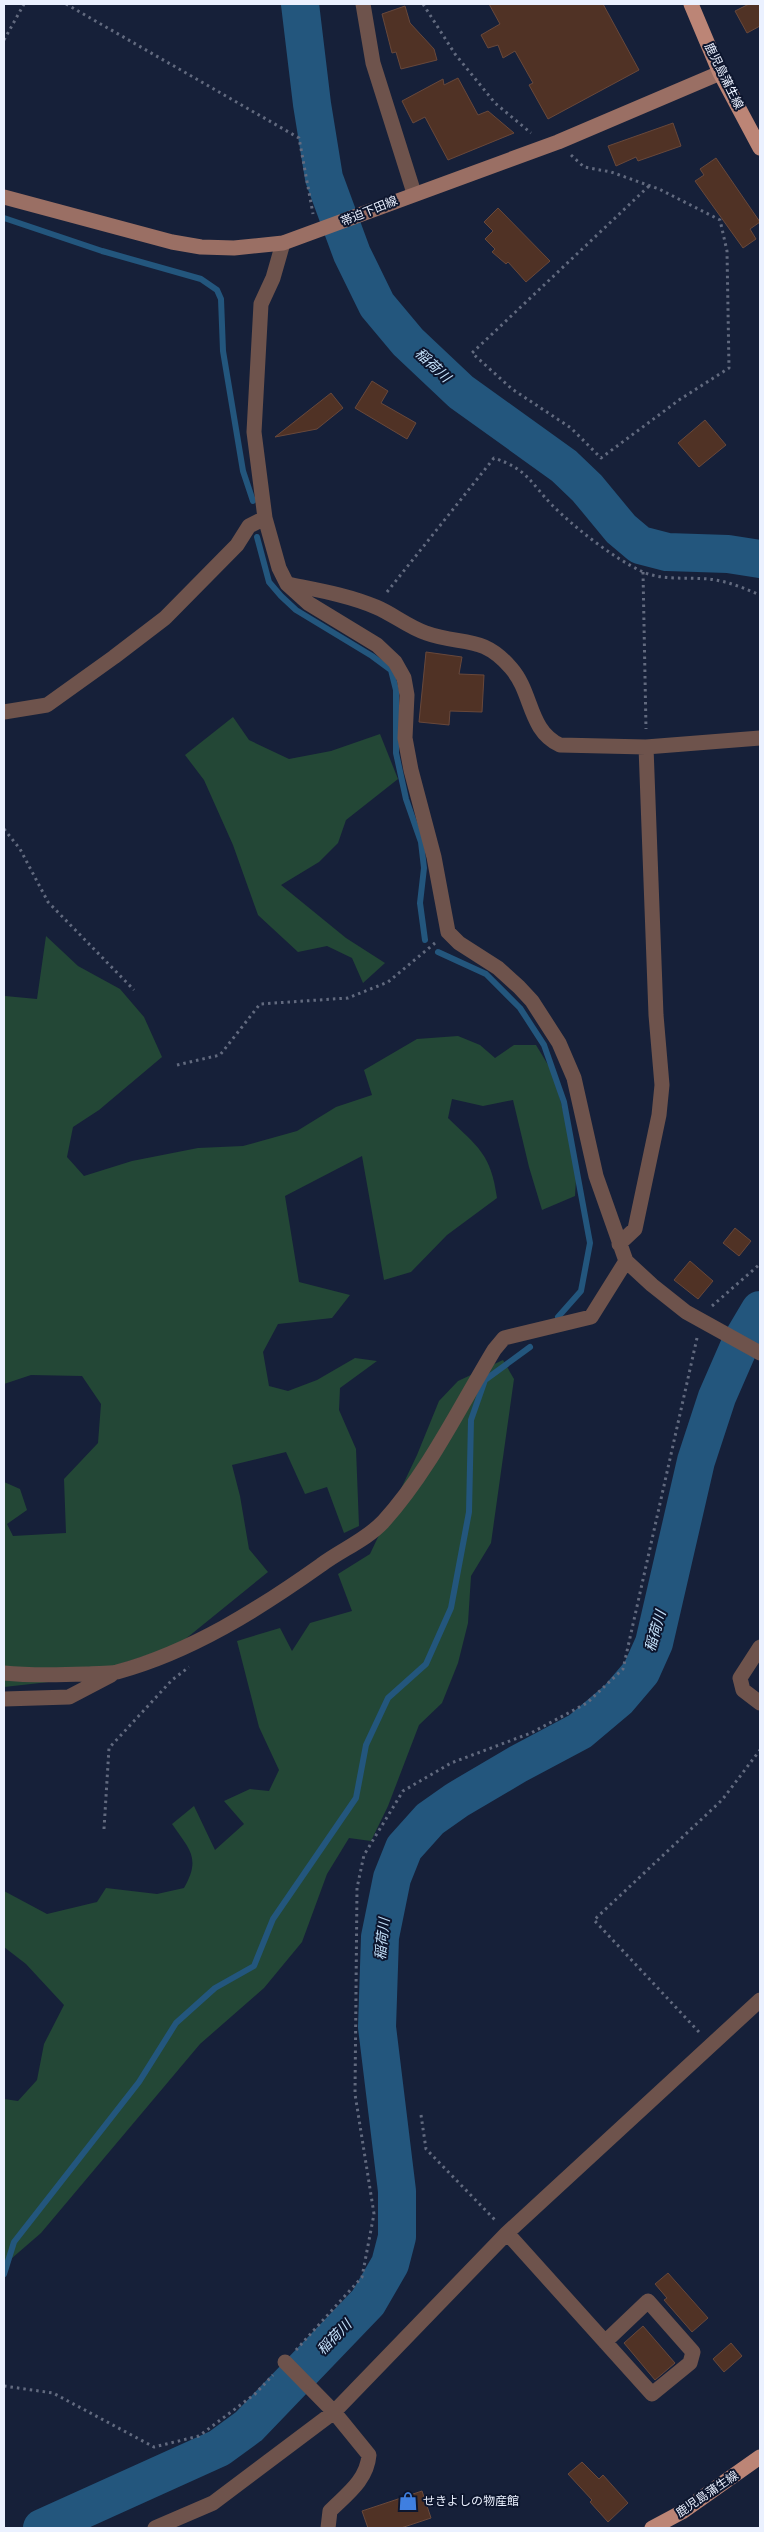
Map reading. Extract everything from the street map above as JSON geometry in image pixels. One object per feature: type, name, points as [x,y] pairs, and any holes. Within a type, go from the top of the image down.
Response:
[{"type":"main road","name":"鹿児島蒲生線","points":[[691,4],[720,73],[760,148]]},
{"type":"main road","name":"帯迫下田線","points":[[4,197],[172,242],[201,247],[234,248],[283,243],[322,230],[414,193],[553,144],[720,73]]},
{"type":"main road","name":"鹿児島蒲生線","points":[[652,2528],[682,2512],[760,2457]]},
{"type":"street","points":[[363,4],[373,63],[414,193]]},
{"type":"street","points":[[283,243],[273,278],[261,304],[254,432],[265,518],[279,568],[287,584],[320,612],[378,646],[395,662],[404,678],[407,695],[405,738],[411,770],[434,857],[448,932],[459,943],[498,968],[519,987],[532,1001],[559,1043],[574,1078],[596,1176],[626,1261],[658,1291],[686,1312],[758,1352]]},
{"type":"street","points":[[4,712],[47,705],[114,656],[165,618],[237,545],[249,526],[265,518]]},
{"type":"street","points":[[287,584],[343,595],[376,607],[426,634],[487,646],[511,667],[524,686],[539,729],[552,742],[560,745],[646,747],[760,738]]},
{"type":"street","points":[[619,1244],[635,1229],[656,1132],[662,1085],[656,1015],[646,747]]},
{"type":"street","points":[[4,1699],[69,1697],[119,1671],[178,1651],[271,1600],[338,1553],[369,1535],[405,1497],[436,1449],[494,1350],[504,1338],[591,1317],[626,1261]]},
{"type":"street","points":[[760,1647],[740,1678],[743,1690],[760,1703]]},
{"type":"street","points":[[4,1673],[30,1676],[119,1671]]},
{"type":"street","points":[[155,2528],[214,2503],[334,2412],[507,2233],[760,2000]]},
{"type":"street","points":[[507,2233],[605,2342],[652,2394],[690,2364],[693,2352],[648,2301],[605,2342]]},
{"type":"street","points":[[285,2362],[334,2412],[368,2455],[368,2467],[358,2483],[330,2511],[328,2528]]},
{"type":"path","points":[[4,40],[24,4]]},
{"type":"path","points":[[66,4],[299,138],[322,230]]},
{"type":"path","points":[[423,4],[455,54],[495,103],[584,167],[611,172],[650,185],[720,220],[727,252],[729,368],[680,400],[601,458],[571,428],[512,389],[472,353],[650,185]]},
{"type":"path","points":[[376,607],[494,458],[514,465],[528,476],[553,506],[612,554],[643,572],[663,576],[710,579],[741,586],[760,595]]},
{"type":"path","points":[[643,572],[646,747]]},
{"type":"path","points":[[4,830],[20,849],[48,902],[134,990]]},
{"type":"path","points":[[177,1065],[220,1055],[260,1004],[348,998],[388,982],[448,932]]},
{"type":"path","points":[[4,2386],[53,2393],[154,2447],[199,2436],[255,2394],[362,2277],[374,2214],[355,2094],[357,1888],[364,1855],[403,1792],[451,1763],[531,1732],[587,1703],[623,1669],[701,1320],[715,1303],[760,1264]]},
{"type":"path","points":[[104,1829],[109,1748],[172,1680],[195,1662]]},
{"type":"path","points":[[710,2045],[594,1920],[722,1800],[760,1750]]},
{"type":"path","points":[[420,2115],[426,2149],[507,2233]]},
{"type":"green space","points":[[233,717],[249,740],[289,759],[331,751],[380,734],[398,779],[346,820],[338,843],[319,862],[281,885],[346,938],[385,963],[363,983],[352,958],[327,946],[298,952],[258,915],[233,845],[204,780],[185,755]]},
{"type":"green space","points":[[46,936],[78,966],[120,989],[144,1017],[162,1057],[99,1110],[73,1127],[67,1157],[84,1176],[132,1161],[198,1148],[243,1146],[297,1131],[336,1107],[372,1095],[364,1070],[417,1039],[458,1036],[480,1045],[495,1058],[514,1045],[536,1045],[553,1073],[577,1162],[575,1196],[542,1210],[529,1167],[513,1100],[483,1106],[452,1099],[448,1118],[482,1152],[491,1171],[497,1198],[447,1235],[411,1272],[384,1280],[362,1156],[285,1196],[299,1282],[350,1295],[332,1318],[278,1324],[263,1352],[269,1386],[288,1391],[317,1380],[355,1358],[377,1361],[340,1388],[339,1410],[356,1449],[359,1526],[344,1533],[327,1487],[305,1494],[286,1452],[232,1465],[240,1496],[249,1549],[268,1572],[178,1645],[92,1673],[49,1682],[4,1687],[4,1482],[20,1489],[27,1510],[7,1524],[13,1536],[66,1533],[64,1479],[98,1443],[101,1404],[82,1376],[31,1375],[4,1384],[4,994],[5,996],[37,999]]},
{"type":"green space","points":[[503,1360],[514,1379],[491,1543],[471,1576],[468,1623],[458,1663],[442,1703],[419,1725],[388,1806],[371,1841],[349,1838],[327,1874],[302,1942],[264,1988],[200,2044],[41,2233],[4,2265],[4,2099],[18,2101],[37,2080],[44,2044],[64,2005],[26,1964],[4,1947],[4,1891],[47,1914],[97,1902],[106,1888],[157,1894],[184,1888],[192,1869],[191,1855],[172,1824],[194,1806],[215,1850],[244,1824],[224,1801],[250,1789],[269,1791],[279,1770],[259,1727],[237,1641],[280,1628],[292,1651],[310,1623],[352,1611],[338,1574],[370,1554],[417,1455],[439,1401],[458,1381]]},
{"type":"building","points":[[489,4],[603,4],[639,70],[548,119],[529,85],[533,83],[515,51],[503,58],[498,45],[488,48],[481,35],[500,24]]},
{"type":"building","points":[[749,4],[760,4],[760,26],[747,33],[735,11]]},
{"type":"building","points":[[405,6],[410,23],[434,49],[437,60],[401,69],[396,52],[392,53],[382,14]]},
{"type":"building","points":[[458,78],[478,115],[488,111],[514,133],[448,160],[425,117],[413,123],[402,101],[443,79],[444,85]]},
{"type":"building","points":[[673,123],[681,146],[638,161],[636,157],[616,166],[608,146]]},
{"type":"building","points":[[716,158],[760,222],[750,229],[756,239],[743,248],[695,181],[704,175],[700,169]]},
{"type":"building","points":[[498,208],[550,261],[526,282],[508,262],[506,264],[492,252],[495,249],[485,239],[493,231],[484,222]]},
{"type":"building","points":[[372,381],[388,391],[381,403],[416,423],[407,439],[355,408]]},
{"type":"building","points":[[331,393],[343,408],[317,429],[275,437]]},
{"type":"building","points":[[705,420],[726,445],[699,467],[678,443]]},
{"type":"building","points":[[426,652],[462,657],[459,674],[484,675],[482,712],[450,711],[449,725],[419,722]]},
{"type":"building","points":[[735,1228],[751,1241],[739,1256],[723,1243]]},
{"type":"building","points":[[690,1261],[713,1281],[698,1299],[674,1280]]},
{"type":"building","points":[[668,2273],[708,2318],[692,2332],[664,2300],[667,2298],[655,2284]]},
{"type":"building","points":[[643,2326],[675,2363],[655,2380],[624,2343]]},
{"type":"building","points":[[731,2343],[742,2356],[724,2372],[713,2359]]},
{"type":"building","points":[[582,2462],[599,2479],[603,2475],[628,2503],[608,2522],[590,2502],[592,2500],[568,2474]]},
{"type":"building","name":"せきよしの物産館","points":[[422,2491],[431,2518],[401,2528],[368,2528],[362,2511]]},
{"type":"waterway","name":"稲荷川","points":[[300,4],[312,104],[324,178],[352,254],[377,305],[408,342],[461,392],[564,466],[587,488],[621,529],[640,545],[667,552],[728,554],[760,559]]},
{"type":"waterway","points":[[4,218],[102,251],[201,279],[217,290],[221,299],[223,351],[243,471],[253,501]]},
{"type":"waterway","points":[[257,537],[269,582],[281,596],[296,610],[372,656],[391,670],[396,690],[396,753],[406,799],[421,842],[424,868],[420,903],[425,940]]},
{"type":"waterway","points":[[438,952],[486,974],[520,1008],[544,1045],[564,1102],[590,1243],[581,1291],[558,1317]]},
{"type":"waterway","name":"稲荷川","points":[[42,2528],[219,2448],[249,2426],[368,2302],[390,2264],[397,2237],[397,2191],[377,2027],[380,1937],[392,1878],[404,1848],[430,1819],[457,1800],[518,1764],[580,1731],[618,1699],[641,1672],[654,1643],[696,1461],[717,1397],[741,1342],[760,1310]]},
{"type":"waterway","points":[[4,2274],[14,2242],[139,2082],[176,2023],[215,1988],[254,1966],[273,1919],[356,1798],[366,1745],[388,1698],[426,1664],[451,1608],[469,1512],[471,1420],[485,1380],[530,1347]]},
{"type":"place","name":"せきよしの物産館","points":[[408,2501]]}]
